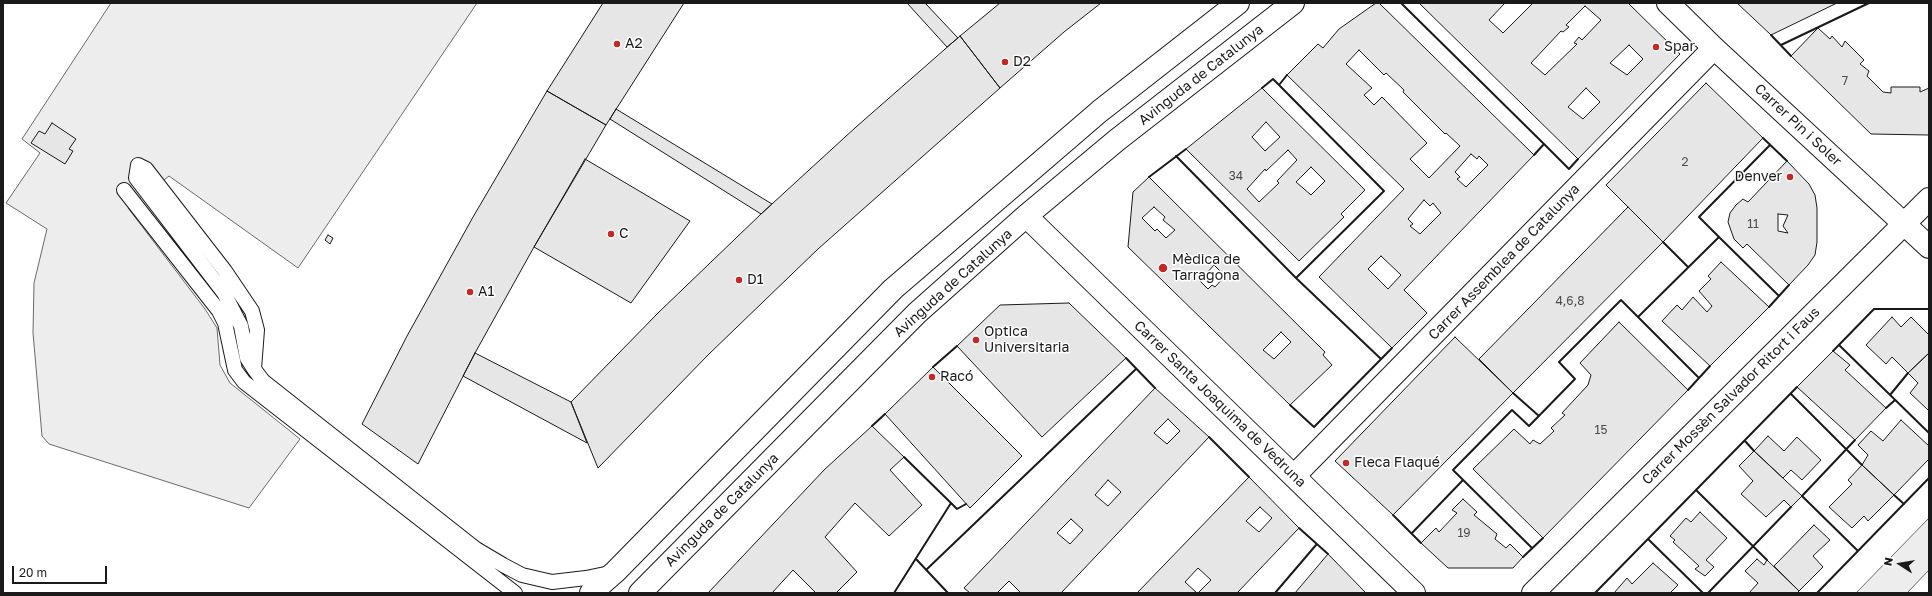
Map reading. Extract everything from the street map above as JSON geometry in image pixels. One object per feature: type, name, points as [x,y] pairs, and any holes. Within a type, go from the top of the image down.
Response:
[{"type":"street","points":[[591,593],[615,572],[893,289],[1100,111],[1238,3]]},
{"type":"street","name":"Avinguda de Catalunya","points":[[640,593],[917,313],[1026,216],[1117,140],[1293,3]]},
{"type":"street","name":"Carrer Pin i Soler","points":[[1668,3],[1714,48],[1929,247]]},
{"type":"street","name":"Carrer Assemblea de Catalunya","points":[[1294,476],[1714,48]]},
{"type":"street","name":"Carrer Mossèn Salvador Ritort i Faus","points":[[1533,593],[1929,199]]},
{"type":"street","name":"Carrer Santa Joaquima de Vedruna","points":[[1026,216],[1414,593]]},
{"type":"lane","points":[[138,165],[136,178],[224,293],[241,326],[247,358],[263,381],[476,548],[503,565],[522,575],[552,582],[586,578],[615,572]]},
{"type":"lane","points":[[124,190],[219,311],[225,323],[235,370],[244,382],[514,593]]},
{"type":"shaded area","points":[[111,3],[477,3],[298,268],[169,176],[128,208],[205,309],[217,328],[220,365],[230,383],[300,439],[249,508],[49,444],[42,436],[33,333],[34,283],[47,229],[6,203],[40,153],[22,139]]},
{"type":"shaded area","points":[[1929,518],[1929,570],[1907,593],[1856,593]]},
{"type":"building","name":"A2","points":[[603,3],[684,3],[606,125],[547,91]]},
{"type":"building","points":[[907,3],[925,3],[958,38],[947,47]]},
{"type":"building","name":"D2","points":[[1000,3],[1101,3],[1064,32],[1000,88],[960,36]]},
{"type":"building","points":[[1376,3],[1379,3],[1534,155],[1404,290],[1427,313],[1392,348],[1319,277],[1404,189],[1287,75],[1318,44],[1323,48],[1339,29]],"holes":[[[1359,50],[1384,75],[1386,73],[1404,90],[1403,92],[1445,134],[1446,133],[1460,146],[1429,178],[1410,159],[1427,143],[1382,97],[1374,105],[1364,95],[1372,88],[1346,64]],[[1471,154],[1477,159],[1479,156],[1488,165],[1466,187],[1457,179],[1460,177],[1455,172]],[[1424,200],[1430,206],[1433,203],[1441,213],[1420,234],[1410,226],[1413,224],[1408,219]],[[1381,256],[1401,275],[1388,289],[1368,269]]]},
{"type":"building","points":[[1419,3],[1505,3],[1489,20],[1503,33],[1533,3],[1628,3],[1680,54],[1578,159]],"holes":[[[1585,6],[1601,20],[1582,40],[1579,37],[1574,43],[1577,44],[1545,75],[1531,63],[1561,31],[1563,32],[1569,27],[1566,25]],[[1629,45],[1643,59],[1627,75],[1610,63]],[[1586,88],[1600,102],[1583,119],[1568,107]]]},
{"type":"building","points":[[1737,3],[1837,3],[1771,35]]},
{"type":"building","points":[[1818,28],[1830,39],[1832,36],[1842,47],[1845,41],[1864,60],[1860,64],[1869,71],[1867,76],[1883,92],[1891,93],[1891,87],[1920,87],[1920,92],[1929,88],[1929,135],[1871,134],[1791,56]]},
{"type":"building","name":"D1","points":[[960,36],[1000,88],[818,249],[709,354],[598,468],[571,402],[659,312],[761,214],[856,127]]},
{"type":"building","points":[[1706,83],[1763,138],[1663,242],[1606,185]]},
{"type":"building","points":[[1262,88],[1365,190],[1341,214],[1344,217],[1299,261],[1186,149]],"holes":[[[1266,122],[1280,137],[1265,151],[1252,137]],[[1288,150],[1297,160],[1277,181],[1279,183],[1259,202],[1247,189],[1265,169],[1266,171]],[[1311,167],[1325,181],[1311,195],[1296,182]]]},
{"type":"building","name":"A1","points":[[547,91],[606,125],[534,247],[475,353],[418,464],[362,424],[407,336],[473,217]]},
{"type":"building","points":[[616,109],[772,204],[761,214],[610,119]]},
{"type":"building","points":[[52,123],[76,139],[69,149],[73,151],[65,164],[31,143],[39,131],[45,134]]},
{"type":"building","name":"C","points":[[585,159],[690,221],[631,303],[534,247]]},
{"type":"building","points":[[1787,161],[1809,184],[1815,195],[1817,208],[1817,242],[1815,255],[1808,265],[1789,285],[1747,244],[1743,248],[1734,239],[1728,222],[1730,213],[1743,199],[1748,202]],"holes":[[[1778,214],[1788,215],[1783,226],[1788,233],[1778,231]]]},
{"type":"building","points":[[1149,177],[1325,352],[1323,355],[1332,365],[1290,405],[1128,247],[1133,192]],"holes":[[[1154,207],[1165,217],[1163,220],[1175,230],[1166,238],[1157,229],[1155,231],[1142,218]],[[1214,265],[1225,276],[1215,287],[1212,285],[1208,289],[1200,281]],[[1281,332],[1291,342],[1274,359],[1263,350]]]},
{"type":"building","points":[[1628,207],[1663,242],[1513,393],[1479,359]]},
{"type":"building","points":[[328,235],[333,238],[330,244],[325,240]]},
{"type":"building","points":[[1721,262],[1769,307],[1710,366],[1662,321],[1677,305],[1682,310],[1693,297],[1707,312],[1712,306],[1699,291],[1711,279],[1708,276]]},
{"type":"building","points":[[1069,303],[1126,358],[1042,437],[957,346],[1000,305]]},
{"type":"building","points":[[1892,317],[1901,327],[1911,317],[1929,335],[1929,353],[1908,373],[1892,357],[1886,364],[1866,345]]},
{"type":"building","points":[[1619,322],[1688,390],[1543,538],[1473,469],[1514,429],[1530,444],[1533,440],[1540,444],[1554,431],[1551,428],[1565,415],[1562,413],[1588,385],[1591,375],[1580,363]]},
{"type":"building","points":[[1455,337],[1513,393],[1393,515],[1335,461]]},
{"type":"building","points":[[1833,351],[1850,365],[1845,370],[1886,408],[1855,440],[1797,387]]},
{"type":"building","points":[[475,353],[571,402],[587,443],[463,376]]},
{"type":"building","points":[[1929,353],[1928,410],[1910,393],[1918,383],[1908,373]]},
{"type":"building","points":[[933,367],[1022,456],[970,508],[885,414]]},
{"type":"building","points":[[1155,388],[1209,437],[1061,593],[1021,593],[1009,581],[997,593],[970,593],[964,588]],"holes":[[[1168,419],[1180,431],[1167,444],[1154,433]],[[1108,480],[1121,492],[1108,506],[1095,495]],[[1071,519],[1083,530],[1070,544],[1057,533]]]},
{"type":"building","points":[[1901,420],[1929,446],[1929,459],[1894,495],[1862,465],[1868,455],[1858,445],[1871,431],[1883,441]]},
{"type":"building","points":[[872,426],[904,457],[890,470],[922,505],[889,536],[855,503],[825,537],[857,572],[836,593],[816,593],[793,570],[772,593],[708,593],[825,469]]},
{"type":"building","points":[[1768,436],[1784,451],[1797,437],[1821,460],[1802,480],[1791,470],[1783,478],[1754,451]]},
{"type":"building","points":[[1754,451],[1802,496],[1791,507],[1784,500],[1766,517],[1741,494],[1753,481],[1739,466]]},
{"type":"building","points":[[1862,465],[1894,495],[1868,521],[1864,516],[1852,528],[1829,507],[1852,484],[1848,480]]},
{"type":"building","points":[[1249,477],[1299,528],[1237,593],[1198,593],[1211,580],[1198,568],[1185,582],[1197,593],[1137,593]],"holes":[[[1260,507],[1272,518],[1259,532],[1246,521]]]},
{"type":"building","points":[[1463,499],[1477,512],[1474,515],[1497,534],[1495,539],[1506,548],[1510,544],[1523,557],[1513,568],[1448,568],[1421,543],[1436,528],[1439,532],[1457,513],[1452,510]]},
{"type":"building","points":[[1700,512],[1727,538],[1706,560],[1714,567],[1705,576],[1695,569],[1699,566],[1673,542],[1675,540],[1670,536],[1686,518],[1691,522]]},
{"type":"building","points":[[1814,525],[1830,540],[1813,556],[1823,567],[1799,591],[1774,566]]},
{"type":"building","points":[[1328,554],[1366,593],[1295,593]]},
{"type":"building","points":[[1757,559],[1764,565],[1767,560],[1799,591],[1797,593],[1749,593],[1758,583],[1745,571]]},
{"type":"building","points":[[1653,563],[1678,585],[1670,593],[1614,593],[1627,578],[1632,584]]},
{"type":"wall","points":[[1401,3],[1544,144]]},
{"type":"wall","points":[[1781,45],[1869,3]]},
{"type":"wall","points":[[1771,35],[1791,56]]},
{"type":"wall","points":[[1262,88],[1273,79],[1279,85],[1287,75]]},
{"type":"wall","points":[[1279,85],[1384,191],[1296,278]]},
{"type":"wall","points":[[1763,138],[1787,161]]},
{"type":"wall","points":[[1534,155],[1544,144],[1569,169],[1578,159]]},
{"type":"wall","points":[[1532,548],[1453,470],[1512,410],[1529,426],[1575,379],[1559,362],[1621,300],[1638,317],[1719,237],[1699,217],[1770,145]]},
{"type":"wall","points":[[1149,177],[1186,149]]},
{"type":"wall","points":[[1176,156],[1296,278],[1381,359]]},
{"type":"wall","points":[[1719,237],[1779,296]]},
{"type":"wall","points":[[1663,242],[1688,267]]},
{"type":"wall","points":[[1769,307],[1789,285]]},
{"type":"wall","points":[[1833,351],[1874,309],[1929,309]]},
{"type":"wall","points":[[1638,317],[1699,378]]},
{"type":"wall","points":[[1839,345],[1929,433]]},
{"type":"wall","points":[[933,367],[957,346]]},
{"type":"wall","points":[[1290,405],[1314,427],[1392,348]]},
{"type":"wall","points":[[1126,358],[1155,388]]},
{"type":"wall","points":[[1688,390],[1710,366]]},
{"type":"wall","points":[[926,570],[1136,369]]},
{"type":"wall","points":[[1890,395],[1908,373]]},
{"type":"wall","points":[[1595,593],[1797,387]]},
{"type":"wall","points":[[1513,393],[1539,416]]},
{"type":"wall","points":[[1791,394],[1862,465]]},
{"type":"wall","points":[[1886,408],[1895,400]]},
{"type":"wall","points":[[872,426],[885,414]]},
{"type":"wall","points":[[1209,437],[1249,477]]},
{"type":"wall","points":[[1855,440],[1802,496],[1858,551]]},
{"type":"wall","points":[[1745,441],[1754,451]]},
{"type":"wall","points":[[894,593],[951,503],[904,457]]},
{"type":"wall","points":[[1817,593],[1929,478]]},
{"type":"wall","points":[[1412,533],[1463,480]]},
{"type":"wall","points":[[1696,490],[1767,560]]},
{"type":"wall","points":[[1894,495],[1904,504]]},
{"type":"wall","points":[[951,503],[957,509],[966,504]]},
{"type":"wall","points":[[1708,593],[1791,507]]},
{"type":"wall","points":[[1393,515],[1421,543]]},
{"type":"wall","points":[[1299,528],[1328,554]]},
{"type":"wall","points":[[1523,557],[1543,538]]},
{"type":"wall","points":[[1648,539],[1703,593]]},
{"type":"wall","points":[[1275,593],[1316,545]]},
{"type":"wall","points":[[916,559],[948,593]]},
{"type":"place","name":"A2","points":[[617,44]]},
{"type":"place","name":"Spar","points":[[1656,47]]},
{"type":"place","name":"D2","points":[[1005,62]]},
{"type":"place","name":"Denver","points":[[1790,177]]},
{"type":"place","name":"C","points":[[611,234]]},
{"type":"place","name":"Mèdica de Tarragona","points":[[1163,268]]},
{"type":"place","name":"D1","points":[[739,280]]},
{"type":"place","name":"A1","points":[[470,292]]},
{"type":"place","name":"Optica Universitaria","points":[[976,340]]},
{"type":"place","name":"Racó","points":[[932,377]]},
{"type":"place","name":"Fleca Flaqué","points":[[1346,463]]}]
